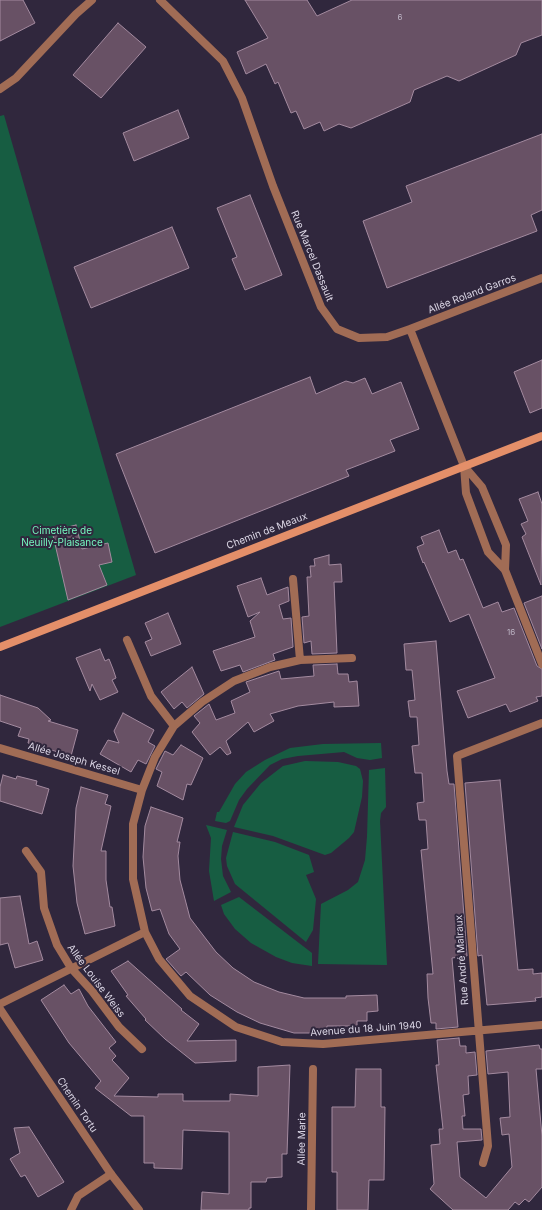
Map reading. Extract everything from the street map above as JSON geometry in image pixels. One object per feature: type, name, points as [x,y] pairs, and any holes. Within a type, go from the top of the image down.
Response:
[{"type":"main road","name":"Chemin de Meaux","points":[[0,647],[542,436]]},
{"type":"street","points":[[0,89],[16,78],[76,14],[92,0]]},
{"type":"street","name":"Rue Marcel Dassault","points":[[160,0],[223,61],[242,98],[273,186],[321,308],[337,329],[359,338],[387,337],[410,329]]},
{"type":"street","name":"Allée Roland Garros","points":[[410,329],[542,278]]},
{"type":"street","points":[[410,329],[464,466],[466,493],[488,552],[505,570],[542,664]]},
{"type":"street","points":[[464,466],[482,487],[506,545],[505,570]]},
{"type":"street","points":[[293,579],[300,660]]},
{"type":"street","points":[[127,640],[150,696],[174,726]]},
{"type":"street","name":"Avenue du 18 Juin 1940","points":[[352,658],[300,660],[270,667],[234,681],[202,702],[174,726],[155,757],[142,790],[133,824],[133,879],[145,932],[159,959],[190,996],[236,1027],[282,1042],[323,1044],[542,1025]]},
{"type":"street","name":"Rue André Malraux","points":[[483,1163],[488,1146],[457,756],[542,723]]},
{"type":"street","name":"Allée Joseph Kessel","points":[[0,748],[142,790]]},
{"type":"street","name":"Allée Louise Weiss","points":[[26,851],[41,872],[44,908],[57,946],[71,968],[92,991],[119,1028],[142,1049]]},
{"type":"street","points":[[0,1004],[145,932]]},
{"type":"street","name":"Chemin Tortu","points":[[0,1009],[111,1174],[139,1210]]},
{"type":"street","name":"Allée Marie","points":[[311,1210],[313,1069]]},
{"type":"street","points":[[71,1210],[78,1196],[111,1174]]},
{"type":"green space","name":"Cimetière de Neuilly-Plaisance","points":[[4,115],[136,575],[0,627],[0,116]]},
{"type":"green space","points":[[381,743],[382,758],[370,760],[357,758],[344,752],[282,759],[270,765],[247,789],[239,800],[230,821],[226,823],[215,821],[217,812],[219,812],[235,784],[246,772],[265,760],[290,748],[323,744]]},
{"type":"green space","points":[[305,761],[338,762],[356,766],[360,769],[363,781],[362,797],[354,832],[349,838],[331,853],[325,855],[273,836],[234,827],[243,805],[261,783],[283,766]]},
{"type":"green space","points":[[385,768],[386,807],[381,813],[380,821],[387,965],[318,964],[321,904],[348,890],[358,882],[365,860],[369,770]]},
{"type":"green space","points":[[206,825],[227,830],[222,846],[221,859],[223,876],[231,892],[214,901],[209,871],[211,838]]},
{"type":"green space","points":[[233,832],[275,842],[309,855],[314,872],[306,875],[316,899],[313,930],[306,942],[235,884],[227,866],[226,858]]},
{"type":"green space","points":[[239,897],[312,953],[312,966],[292,963],[276,957],[251,943],[235,929],[224,914],[221,905]]},
{"type":"building","points":[[0,0],[23,0],[35,23],[0,41]]},
{"type":"building","points":[[245,0],[307,0],[317,16],[352,0],[542,0],[542,35],[521,43],[516,55],[459,81],[447,76],[414,90],[410,102],[351,128],[339,124],[324,131],[320,122],[304,129],[296,111],[291,113],[278,82],[275,84],[266,64],[246,74],[237,52],[268,38]]},
{"type":"building","points":[[118,23],[146,47],[101,98],[73,75]]},
{"type":"building","points":[[178,110],[189,138],[134,161],[123,133]]},
{"type":"building","points":[[542,134],[542,210],[531,215],[537,231],[387,288],[363,221],[412,202],[406,186]]},
{"type":"building","points":[[250,195],[282,275],[245,290],[232,259],[237,257],[217,208]]},
{"type":"building","points":[[172,227],[189,268],[91,308],[74,267]]},
{"type":"building","points":[[542,360],[542,408],[530,413],[514,372]]},
{"type":"building","points":[[310,377],[316,394],[346,381],[353,383],[365,378],[372,394],[401,382],[419,429],[390,440],[395,451],[346,470],[349,476],[155,553],[116,454]]},
{"type":"building","points":[[538,492],[542,504],[541,585],[522,537],[526,534],[521,524],[528,521],[519,499]]},
{"type":"building","points":[[76,525],[82,549],[108,543],[112,562],[99,565],[107,585],[68,600],[52,531]]},
{"type":"building","points":[[439,530],[448,553],[456,550],[460,560],[463,559],[483,608],[498,602],[502,612],[514,608],[537,666],[542,669],[542,696],[536,697],[538,701],[510,712],[506,704],[468,718],[457,691],[495,678],[469,614],[450,622],[424,562],[423,563],[417,547],[424,544],[421,537]]},
{"type":"building","points":[[329,555],[329,565],[341,564],[342,582],[334,582],[337,653],[312,654],[311,641],[304,643],[302,617],[309,616],[307,577],[311,577],[310,566],[315,566],[314,559]]},
{"type":"building","points":[[261,578],[267,595],[288,587],[289,601],[279,605],[283,619],[291,618],[293,647],[273,654],[275,660],[243,672],[240,665],[221,671],[213,651],[255,637],[250,621],[260,612],[248,617],[237,586]]},
{"type":"building","points":[[542,596],[542,649],[524,603]]},
{"type":"building","points":[[168,613],[181,644],[151,656],[145,642],[152,639],[145,623]]},
{"type":"building","points":[[436,641],[447,771],[449,784],[454,784],[467,956],[452,958],[458,1027],[436,1029],[436,1023],[431,1023],[428,998],[427,974],[433,974],[421,850],[428,849],[426,820],[419,820],[417,803],[424,802],[422,773],[415,773],[412,746],[419,745],[417,717],[410,717],[408,701],[415,700],[412,670],[406,670],[404,644]]},
{"type":"building","points":[[100,649],[105,661],[109,659],[116,678],[112,680],[118,692],[100,700],[92,684],[90,691],[76,658]]},
{"type":"building","points":[[337,664],[338,674],[348,674],[349,682],[357,681],[359,706],[334,707],[334,702],[298,706],[270,714],[274,721],[254,732],[248,722],[226,741],[231,753],[227,755],[220,747],[210,755],[192,732],[200,723],[194,716],[209,704],[216,720],[235,713],[231,701],[250,692],[246,682],[279,671],[281,679],[314,676],[313,665]]},
{"type":"building","points":[[192,667],[204,694],[187,708],[182,702],[174,709],[161,692]]},
{"type":"building","points":[[0,695],[38,708],[51,720],[48,721],[78,730],[71,756],[28,743],[29,739],[18,736],[21,728],[0,721]]},
{"type":"building","points":[[123,713],[154,730],[148,742],[155,746],[146,764],[138,760],[131,772],[100,754],[108,740],[119,743],[114,731]]},
{"type":"building","points":[[181,745],[203,758],[191,785],[187,784],[183,800],[157,786],[162,772],[156,769],[165,751],[173,755]]},
{"type":"building","points":[[3,775],[16,779],[17,776],[37,781],[36,785],[49,789],[42,814],[0,801],[0,787]]},
{"type":"building","points":[[500,780],[518,970],[533,969],[533,974],[542,973],[542,997],[535,998],[536,1001],[487,1005],[482,955],[478,956],[465,783]]},
{"type":"building","points":[[81,787],[108,795],[105,804],[111,806],[101,851],[106,851],[106,880],[110,907],[112,907],[115,926],[85,934],[77,903],[73,866],[76,808]]},
{"type":"building","points":[[151,807],[183,818],[177,842],[180,842],[178,856],[180,880],[190,918],[216,952],[233,968],[254,982],[279,992],[304,998],[346,998],[346,996],[377,995],[378,1011],[367,1012],[367,1021],[357,1021],[357,1026],[327,1026],[326,1033],[294,1033],[260,1023],[237,1012],[210,995],[186,972],[181,976],[166,959],[180,949],[169,934],[160,909],[152,911],[146,888],[143,857],[145,826]]},
{"type":"building","points":[[20,896],[29,944],[37,941],[43,960],[15,968],[8,943],[0,945],[0,898]]},
{"type":"building","points":[[128,961],[182,1009],[181,1010],[199,1024],[187,1041],[236,1040],[236,1061],[195,1063],[165,1039],[145,1020],[146,1019],[126,996],[128,995],[111,971]]},
{"type":"building","points":[[64,985],[71,994],[79,989],[88,1006],[116,1042],[109,1048],[116,1056],[112,1060],[129,1078],[114,1096],[158,1097],[158,1094],[183,1094],[183,1101],[230,1101],[230,1094],[258,1096],[258,1067],[290,1065],[287,1154],[282,1154],[282,1177],[267,1178],[266,1182],[251,1182],[251,1208],[249,1208],[249,1210],[201,1210],[202,1192],[229,1194],[229,1132],[183,1130],[182,1169],[154,1168],[154,1163],[144,1163],[144,1116],[131,1116],[95,1088],[101,1081],[69,1043],[41,1000]]},
{"type":"building","points":[[459,1038],[460,1046],[466,1046],[466,1053],[475,1052],[477,1075],[468,1076],[469,1094],[463,1095],[465,1116],[462,1116],[463,1129],[481,1129],[482,1140],[457,1142],[460,1177],[486,1198],[512,1167],[509,1134],[502,1135],[500,1118],[510,1117],[508,1072],[488,1074],[486,1051],[539,1045],[540,1049],[542,1049],[542,1069],[536,1069],[542,1136],[542,1187],[529,1202],[525,1199],[519,1205],[515,1202],[508,1210],[453,1210],[430,1189],[434,1184],[431,1145],[440,1144],[439,1129],[443,1129],[436,1065],[439,1065],[437,1040]]},
{"type":"building","points":[[356,1069],[381,1069],[381,1107],[385,1107],[384,1180],[369,1180],[368,1210],[337,1210],[337,1172],[332,1172],[332,1107],[355,1107]]},
{"type":"building","points":[[29,1127],[64,1182],[38,1197],[25,1175],[21,1177],[10,1159],[20,1153],[14,1128]]}]
